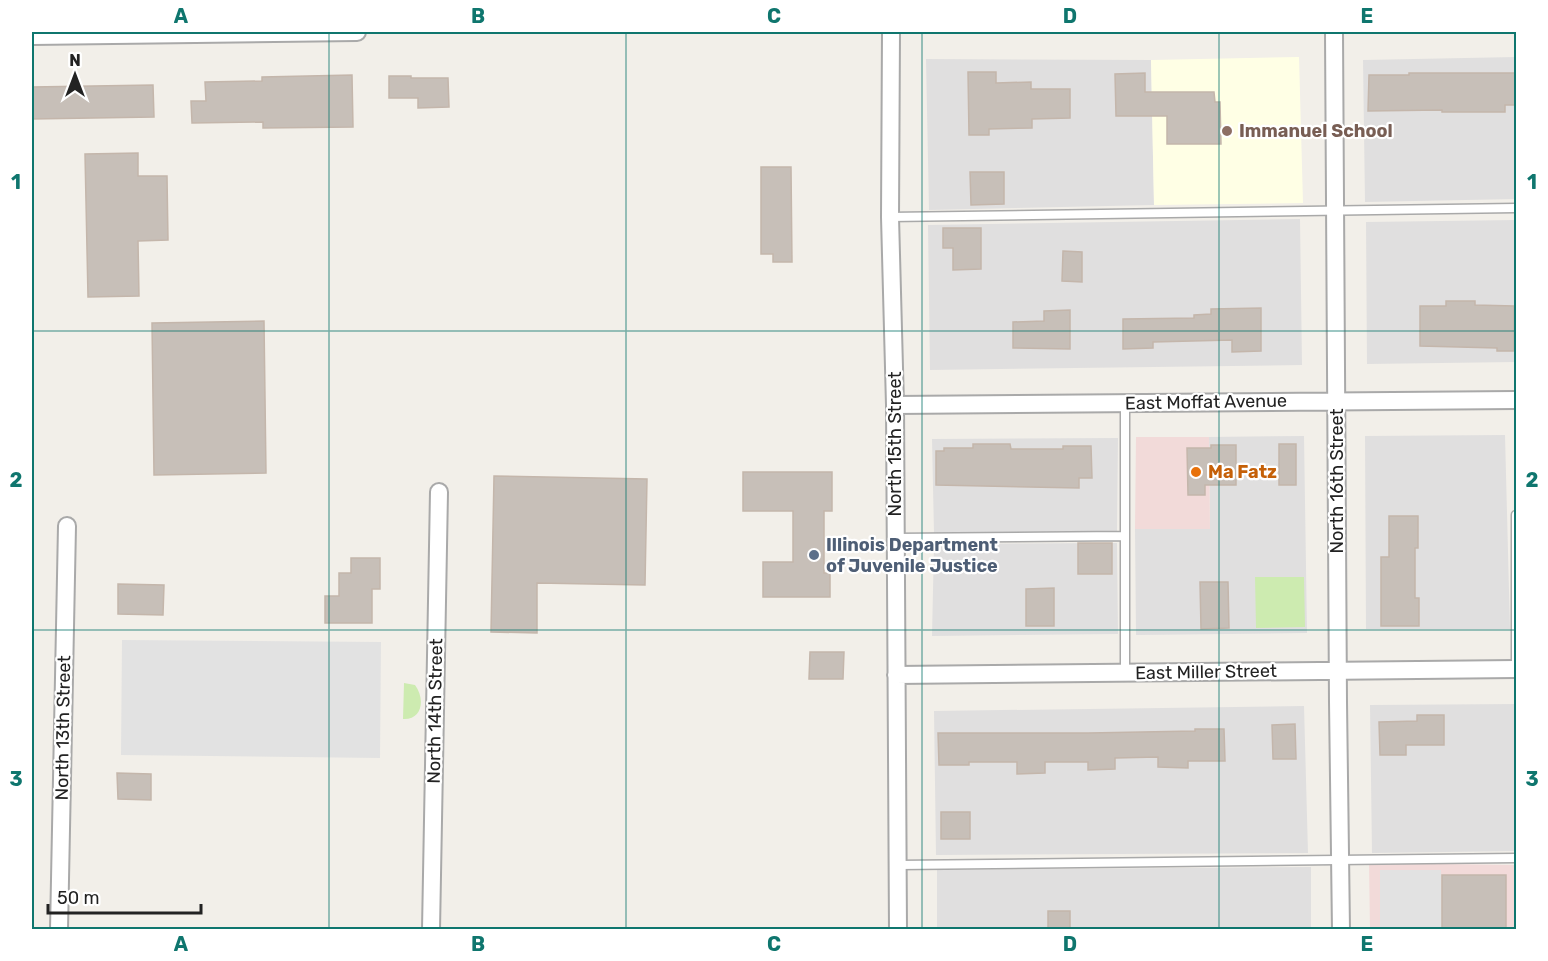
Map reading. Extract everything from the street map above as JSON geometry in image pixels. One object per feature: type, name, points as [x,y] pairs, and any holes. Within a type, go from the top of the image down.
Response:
[{"type":"street","points":[[32,36],[64,33],[357,32]]},
{"type":"street","name":"North 15th Street","points":[[891,32],[890,217],[895,405],[898,930]]},
{"type":"street","name":"North 16th Street","points":[[1334,32],[1341,930]]},
{"type":"street","name":"East Moffat Avenue","points":[[895,405],[1516,400]]},
{"type":"street","name":"North 14th Street","points":[[431,930],[439,492]]},
{"type":"street","name":"North 13th Street","points":[[59,930],[67,526]]},
{"type":"street","name":"East Miller Street","points":[[896,675],[1516,669]]},
{"type":"lane","points":[[890,217],[1516,208]]},
{"type":"lane","points":[[1125,404],[1123,536],[1125,674]]},
{"type":"lane","points":[[1516,515],[1516,669]]},
{"type":"lane","points":[[895,538],[1123,536]]},
{"type":"lane","points":[[898,865],[1341,858],[1516,858]]},
{"type":"shaded area","name":"Immanuel School","points":[[1299,57],[1303,203],[1154,205],[1151,60]]},
{"type":"shaded area","points":[[1516,57],[1516,199],[1365,202],[1363,60]]},
{"type":"shaded area","points":[[926,59],[1151,60],[1154,205],[929,210]]},
{"type":"shaded area","points":[[1300,219],[1302,365],[930,370],[928,225]]},
{"type":"shaded area","points":[[1516,220],[1516,362],[1367,364],[1366,222]]},
{"type":"shaded area","points":[[1505,435],[1510,629],[1366,629],[1365,436]]},
{"type":"shaded area","points":[[1304,436],[1307,633],[1136,635],[1135,529],[1210,529],[1209,437]]},
{"type":"shaded area","points":[[1136,437],[1209,437],[1210,529],[1135,529]]},
{"type":"shaded area","points":[[1118,438],[1117,532],[934,533],[932,439]]},
{"type":"shaded area","points":[[1117,543],[1118,634],[932,636],[934,544]]},
{"type":"shaded area","points":[[122,640],[381,642],[380,758],[121,755]]},
{"type":"shaded area","points":[[1516,704],[1516,851],[1372,853],[1370,705]]},
{"type":"shaded area","points":[[1304,706],[1308,853],[936,855],[934,711]]},
{"type":"shaded area","points":[[1369,863],[1516,865],[1516,929],[1370,929]]},
{"type":"shaded area","points":[[1311,867],[1311,929],[937,929],[937,870]]},
{"type":"shaded area","points":[[1380,870],[1441,870],[1442,929],[1380,929]]},
{"type":"green space","points":[[1255,577],[1304,577],[1305,627],[1256,628]]},
{"type":"green space","points":[[404,683],[415,685],[421,702],[415,716],[403,719]]},
{"type":"building","points":[[968,72],[996,72],[996,83],[1031,82],[1031,89],[1070,89],[1070,118],[1032,119],[1032,128],[989,129],[989,135],[969,135]]},
{"type":"building","points":[[1145,73],[1145,92],[1214,92],[1215,102],[1220,102],[1221,144],[1167,144],[1167,116],[1116,116],[1115,74]]},
{"type":"building","points":[[1409,73],[1516,73],[1516,105],[1505,105],[1505,112],[1368,111],[1369,75],[1409,75]]},
{"type":"building","points":[[352,75],[353,127],[263,128],[263,122],[192,123],[191,101],[206,101],[205,82],[262,81],[262,77]]},
{"type":"building","points":[[389,76],[448,78],[449,107],[418,108],[418,98],[389,98]]},
{"type":"building","points":[[153,85],[154,117],[32,119],[32,87]]},
{"type":"building","points":[[138,153],[138,176],[167,176],[168,240],[138,241],[139,296],[88,297],[85,154]]},
{"type":"building","points":[[761,167],[791,167],[792,262],[773,262],[773,254],[761,254]]},
{"type":"building","points":[[970,172],[1004,172],[1004,204],[971,205]]},
{"type":"building","points":[[943,228],[981,228],[981,269],[953,270],[953,248],[943,248]]},
{"type":"building","points":[[1063,251],[1082,252],[1082,282],[1062,281]]},
{"type":"building","points":[[1446,301],[1475,301],[1475,305],[1514,306],[1514,351],[1497,351],[1497,348],[1420,346],[1420,306],[1446,306]]},
{"type":"building","points":[[1261,308],[1261,351],[1232,352],[1232,340],[1153,342],[1153,348],[1123,349],[1123,319],[1194,318],[1194,315],[1211,314],[1211,309]]},
{"type":"building","points":[[1070,310],[1070,349],[1013,348],[1013,322],[1044,321],[1044,311]]},
{"type":"building","points":[[264,321],[266,473],[154,475],[152,323]]},
{"type":"building","points":[[973,444],[1010,444],[1011,449],[1063,449],[1063,446],[1091,446],[1092,478],[1079,478],[1079,488],[936,485],[936,451],[944,451],[944,448],[973,448]]},
{"type":"building","points":[[1279,444],[1296,444],[1296,485],[1279,485]]},
{"type":"building","points":[[1211,445],[1236,445],[1236,485],[1205,485],[1205,495],[1188,495],[1187,448],[1211,448]]},
{"type":"building","points":[[743,472],[832,472],[832,511],[824,511],[824,573],[830,573],[830,597],[763,597],[763,562],[793,562],[793,511],[743,511]]},
{"type":"building","points":[[494,476],[647,479],[645,585],[537,583],[537,633],[491,632]]},
{"type":"building","points":[[1389,516],[1418,516],[1418,548],[1415,548],[1415,598],[1419,598],[1419,626],[1381,626],[1381,557],[1389,557]]},
{"type":"building","points":[[1078,543],[1112,543],[1112,574],[1078,574]]},
{"type":"building","points":[[351,558],[380,558],[380,589],[372,589],[372,623],[325,623],[325,596],[339,596],[339,573],[351,573]]},
{"type":"building","points":[[1200,582],[1228,582],[1229,628],[1201,629]]},
{"type":"building","points":[[118,584],[164,585],[163,615],[118,614]]},
{"type":"building","points":[[1054,588],[1054,626],[1026,626],[1026,589]]},
{"type":"building","points":[[810,652],[844,652],[843,679],[809,679]]},
{"type":"building","points":[[1417,715],[1444,715],[1444,745],[1406,745],[1406,755],[1380,755],[1379,722],[1417,721]]},
{"type":"building","points":[[1295,724],[1296,759],[1273,759],[1272,725]]},
{"type":"building","points":[[1195,729],[1224,729],[1225,761],[1188,761],[1188,768],[1158,767],[1158,757],[1115,758],[1115,769],[1088,770],[1088,762],[1045,762],[1045,773],[1017,774],[1017,762],[969,762],[969,765],[939,765],[938,733],[1088,733],[1195,731]]},
{"type":"building","points":[[117,773],[151,774],[151,800],[118,799]]},
{"type":"building","points":[[941,812],[970,812],[970,839],[941,839]]},
{"type":"building","points":[[1442,875],[1506,875],[1506,930],[1442,930]]},
{"type":"building","points":[[1048,911],[1070,911],[1070,930],[1048,930]]},
{"type":"place","name":"Immanuel School","points":[[1227,131]]},
{"type":"place","name":"Ma Fatz","points":[[1196,472]]},
{"type":"place","name":"Illinois Department of Juvenile Justice","points":[[814,555]]}]
